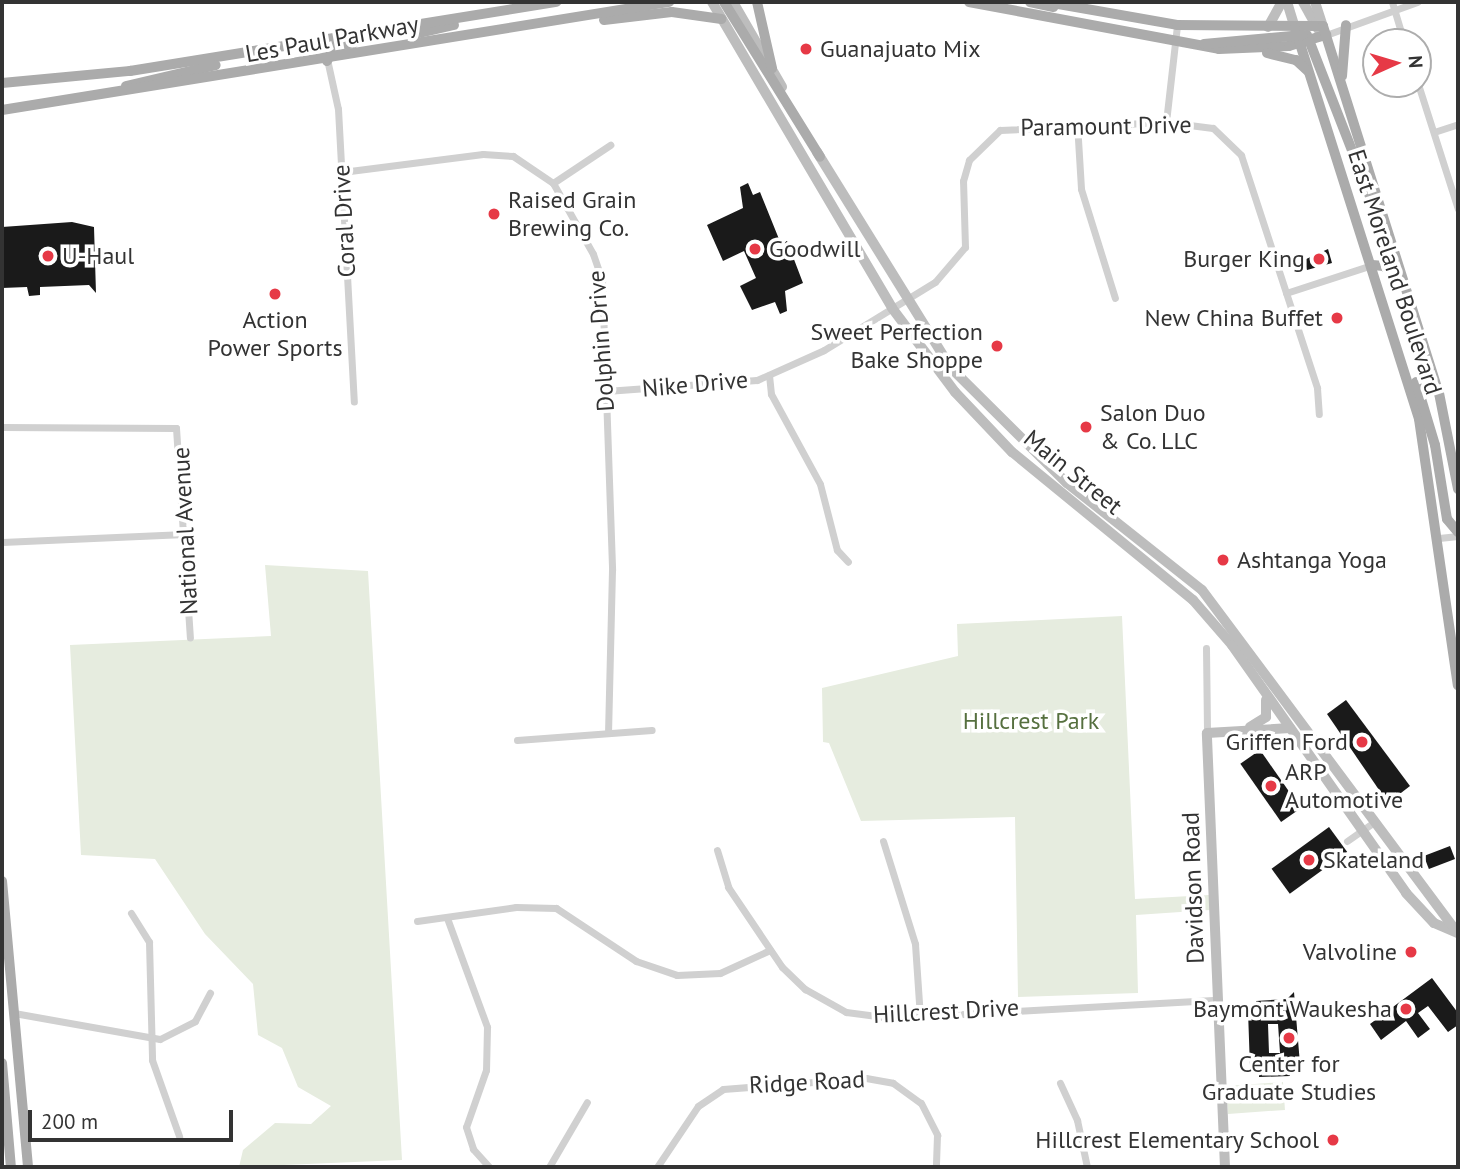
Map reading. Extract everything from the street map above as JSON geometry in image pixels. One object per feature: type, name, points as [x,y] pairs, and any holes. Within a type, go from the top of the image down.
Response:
[{"type":"main road","name":"Les Paul Parkway","points":[[2,83],[99,76],[556,2]]},
{"type":"main road","name":"Les Paul Parkway","points":[[2,110],[327,61],[669,2]]},
{"type":"main road","name":"Main Street","points":[[712,2],[892,308],[940,373],[1012,452],[1149,559],[1193,600],[1395,878],[1434,923],[1458,933]]},
{"type":"main road","points":[[724,2],[820,157]]},
{"type":"main road","name":"Main Street","points":[[733,2],[903,300],[979,400],[1067,484],[1138,534],[1202,590],[1428,897],[1458,933]]},
{"type":"main road","points":[[757,2],[772,68]]},
{"type":"main road","points":[[970,2],[1173,43],[1289,57],[1310,73]]},
{"type":"main road","points":[[1004,9],[1014,2]]},
{"type":"main road","points":[[1030,2],[1177,25],[1265,28],[1302,36]]},
{"type":"main road","points":[[1047,2],[1091,11]]},
{"type":"main road","points":[[1265,28],[1278,19],[1284,2]]},
{"type":"main road","name":"East Moreland Boulevard","points":[[1284,2],[1302,36],[1310,73],[1398,345],[1440,538],[1458,685]]},
{"type":"main road","points":[[1303,2],[1323,29]]},
{"type":"main road","name":"East Moreland Boulevard","points":[[1315,2],[1443,406],[1458,489]]},
{"type":"main road","points":[[560,21],[672,12],[722,19]]},
{"type":"main road","points":[[327,61],[334,47],[496,13]]},
{"type":"main road","points":[[1342,86],[1346,25]]},
{"type":"main road","points":[[1240,50],[1323,29]]},
{"type":"main road","points":[[1194,46],[1302,36],[1323,29]]},
{"type":"main road","points":[[1302,36],[1390,234]]},
{"type":"main road","points":[[58,101],[248,53]]},
{"type":"main road","points":[[1372,265],[1384,266],[1407,289]]},
{"type":"main road","points":[[1398,345],[1429,417],[1447,520],[1458,534]]},
{"type":"main road","points":[[940,373],[979,400]]},
{"type":"main road","points":[[1130,544],[1138,534]]},
{"type":"main road","points":[[1149,559],[1157,549]]},
{"type":"main road","points":[[1193,600],[1202,590]]},
{"type":"main road","points":[[1449,615],[1458,637]]},
{"type":"main road","points":[[1240,731],[1266,717],[1265,696]]},
{"type":"main road","points":[[1207,733],[1288,729],[1299,724]]},
{"type":"main road","name":"Davidson Road","points":[[1207,733],[1225,1167]]},
{"type":"main road","points":[[1395,878],[1417,898],[1428,897]]},
{"type":"main road","points":[[2,881],[28,1167]]},
{"type":"main road","points":[[2,1063],[11,1167]]},
{"type":"main road","points":[[6,1103],[22,1101]]},
{"type":"street","points":[[1392,2],[1399,28]]},
{"type":"street","points":[[1323,29],[1346,25],[1417,2]]},
{"type":"street","points":[[1166,122],[1177,25]]},
{"type":"street","name":"Coral Drive","points":[[323,41],[342,173],[354,402]]},
{"type":"street","points":[[1423,98],[1458,209]]},
{"type":"street","name":"Paramount Drive","points":[[892,308],[935,282],[962,253],[968,231],[964,175],[981,143],[1006,128],[1077,123],[1166,122],[1213,128],[1236,146],[1286,293],[1319,414]]},
{"type":"street","points":[[1077,123],[1081,189],[1115,298]]},
{"type":"street","points":[[1434,132],[1458,124]]},
{"type":"street","points":[[553,183],[610,145]]},
{"type":"street","name":"Dolphin Drive","points":[[342,173],[492,153],[526,160],[553,183],[599,268],[612,569],[608,733]]},
{"type":"street","points":[[1286,293],[1372,265]]},
{"type":"street","name":"Nike Drive","points":[[606,390],[732,385],[769,375],[824,351],[892,308]]},
{"type":"street","points":[[769,375],[771,394],[820,484],[837,550],[848,562]]},
{"type":"street","name":"National Avenue","points":[[2,427],[174,426],[182,438],[190,638]]},
{"type":"street","points":[[2,542],[185,534]]},
{"type":"street","points":[[1440,538],[1458,534]]},
{"type":"street","name":"Davidson Road","points":[[1206,648],[1207,733]]},
{"type":"street","points":[[517,740],[652,730]]},
{"type":"street","points":[[1347,841],[1373,823]]},
{"type":"street","points":[[883,841],[915,944],[920,1017]]},
{"type":"street","name":"Hillcrest Drive","points":[[717,850],[728,887],[770,950],[796,982],[841,1010],[876,1018],[920,1017],[1218,1000]]},
{"type":"street","points":[[417,921],[516,906],[556,908],[636,961],[677,975],[720,973],[770,950]]},
{"type":"street","points":[[131,913],[149,942],[149,1038],[179,1136]]},
{"type":"street","points":[[447,918],[487,1027],[486,1070],[466,1118],[473,1149],[489,1167]]},
{"type":"street","points":[[14,1013],[149,1038],[177,1035],[195,1021],[210,993]]},
{"type":"street","name":"Ridge Road","points":[[657,1167],[698,1106],[723,1089],[866,1078],[893,1083],[921,1103],[937,1135],[936,1167]]},
{"type":"street","points":[[1060,1083],[1077,1120],[1087,1167]]},
{"type":"street","points":[[549,1167],[587,1102]]},
{"type":"green space","points":[[265,565],[368,571],[402,1160],[239,1167],[243,1150],[275,1123],[311,1124],[331,1106],[298,1087],[282,1048],[258,1035],[253,984],[205,934],[155,859],[81,855],[70,645],[271,636]]},
{"type":"green space","name":"Hillcrest Park","points":[[1122,616],[1135,899],[1209,895],[1210,910],[1136,915],[1138,993],[1018,997],[1015,817],[861,821],[829,743],[823,742],[822,688],[958,656],[957,624]]},
{"type":"green space","points":[[1283,1082],[1285,1110],[1228,1114],[1226,1086]]},
{"type":"building","name":"Goodwill","points":[[748,183],[753,195],[760,192],[781,244],[787,241],[803,283],[785,291],[787,311],[780,314],[775,302],[752,310],[740,286],[756,278],[744,251],[723,261],[707,225],[743,208],[740,187]]},
{"type":"building","name":"U-Haul","points":[[72,222],[94,227],[96,293],[89,285],[40,287],[40,295],[29,296],[27,287],[2,288],[2,227]]},
{"type":"building","name":"Burger King","points":[[1328,249],[1332,263],[1307,270],[1304,260]]},
{"type":"building","name":"Griffen Ford","points":[[1346,700],[1410,786],[1388,803],[1327,714]]},
{"type":"building","name":"ARP Automotive","points":[[1260,750],[1301,808],[1281,822],[1240,764]]},
{"type":"building","name":"Skateland","points":[[1329,827],[1347,852],[1290,894],[1272,869]]},
{"type":"building","points":[[1450,846],[1455,859],[1429,869],[1424,856]]},
{"type":"building","name":"Baymont Waukesha","points":[[1432,978],[1458,1013],[1458,1025],[1448,1032],[1428,1006],[1418,1013],[1430,1029],[1418,1038],[1406,1021],[1381,1040],[1370,1024]]},
{"type":"building","name":"Center for Graduate Studies","points":[[1294,992],[1300,1064],[1290,1065],[1290,1076],[1259,1077],[1259,1067],[1250,1068],[1248,1011],[1256,1011],[1256,1001],[1287,999]],"holes":[[[1268,1024],[1278,1024],[1280,1053],[1269,1053]]]},
{"type":"place","name":"Guanajuato Mix","points":[[806,49]]},
{"type":"place","name":"Raised Grain Brewing Co.","points":[[494,214]]},
{"type":"place","name":"Goodwill","points":[[755,249]]},
{"type":"place","name":"U-Haul","points":[[48,256]]},
{"type":"place","name":"Burger King","points":[[1319,259]]},
{"type":"place","name":"Action Power Sports","points":[[275,294]]},
{"type":"place","name":"New China Buffet","points":[[1337,318]]},
{"type":"place","name":"Sweet Perfection Bake Shoppe","points":[[997,346]]},
{"type":"place","name":"Salon Duo & Co. LLC","points":[[1086,427]]},
{"type":"place","name":"Ashtanga Yoga","points":[[1223,560]]},
{"type":"place","name":"Griffen Ford","points":[[1362,742]]},
{"type":"place","name":"ARP Automotive","points":[[1271,786]]},
{"type":"place","name":"Skateland","points":[[1309,860]]},
{"type":"place","name":"Valvoline","points":[[1411,952]]},
{"type":"place","name":"Baymont Waukesha","points":[[1406,1009]]},
{"type":"place","name":"Center for Graduate Studies","points":[[1289,1038]]},
{"type":"place","name":"Hillcrest Elementary School","points":[[1333,1140]]}]
